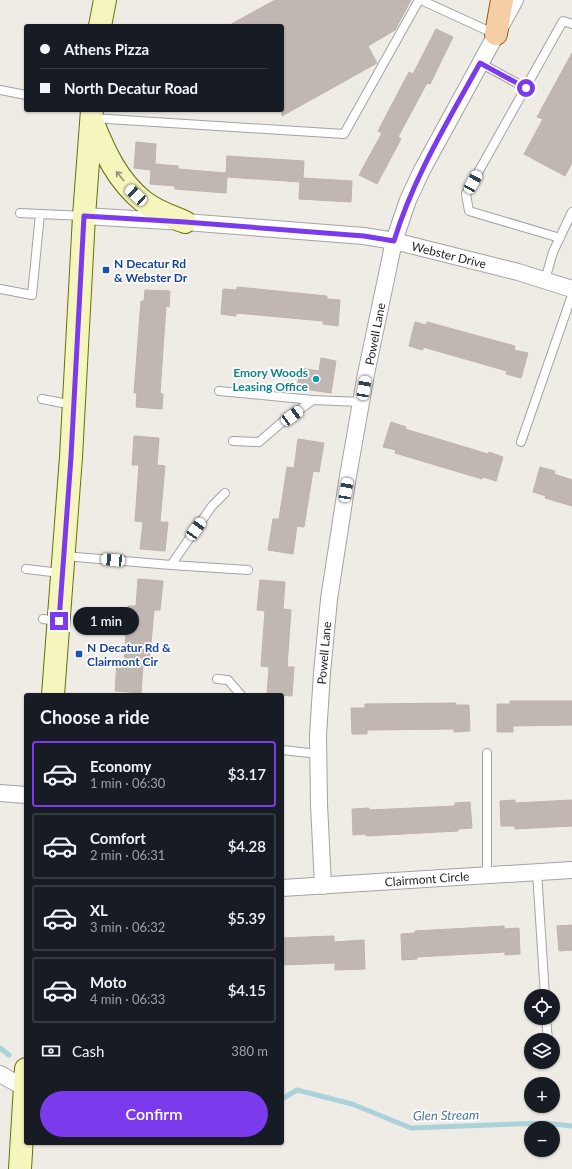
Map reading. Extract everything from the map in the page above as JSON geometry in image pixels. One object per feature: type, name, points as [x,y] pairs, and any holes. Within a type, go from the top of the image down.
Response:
[{"type":"main road","points":[[100,24],[105,0]]},
{"type":"main road","points":[[496,34],[502,0]]},
{"type":"main road","points":[[53,693],[53,644],[51,620],[63,565],[91,114]]},
{"type":"main road","points":[[91,114],[104,152],[117,173],[129,188],[144,202],[185,222]]},
{"type":"main road","points":[[20,1169],[24,1097]]},
{"type":"street","name":"Powell Lane","points":[[323,886],[319,804],[318,735],[329,599],[361,402],[394,241],[408,200],[422,170],[515,0]]},
{"type":"street","name":"Webster Drive","points":[[84,216],[185,222],[364,236],[394,241],[545,280],[572,289]]},
{"type":"street","points":[[0,793],[24,795]]},
{"type":"street","name":"Clairmont Circle","points":[[284,888],[572,870]]},
{"type":"street","points":[[0,1074],[24,1079]]},
{"type":"lane","points":[[91,114],[344,134],[420,0],[496,34]]},
{"type":"lane","points":[[560,238],[469,211],[466,194],[563,21],[572,24]]},
{"type":"lane","points":[[480,63],[526,88]]},
{"type":"lane","points":[[0,90],[24,96]]},
{"type":"lane","points":[[545,280],[553,252],[572,212]]},
{"type":"lane","points":[[20,213],[84,216]]},
{"type":"lane","points":[[0,289],[32,296],[40,214]]},
{"type":"lane","points":[[521,442],[572,295]]},
{"type":"lane","points":[[220,391],[313,400],[361,402]]},
{"type":"lane","points":[[42,399],[73,405]]},
{"type":"lane","points":[[233,441],[259,442],[281,423],[313,400]]},
{"type":"lane","points":[[171,565],[212,506],[225,494]]},
{"type":"lane","points":[[26,569],[63,565],[171,565],[248,570]]},
{"type":"lane","points":[[217,679],[228,680],[239,693]]},
{"type":"lane","points":[[284,750],[319,754]]},
{"type":"lane","points":[[487,753],[487,876]]},
{"type":"lane","points":[[538,872],[545,989]]},
{"type":"building","points":[[275,0],[411,0],[395,30],[368,46],[377,63],[282,116],[282,112],[284,112],[284,24],[232,24]]},
{"type":"building","points":[[436,29],[453,37],[430,84],[427,83],[398,137],[401,139],[377,184],[359,175],[382,133],[378,131],[409,72],[413,74]]},
{"type":"building","points":[[572,53],[572,163],[565,176],[524,154],[543,119],[537,117]]},
{"type":"building","points":[[136,142],[156,144],[155,164],[178,166],[178,169],[226,173],[227,156],[304,161],[303,178],[352,181],[351,202],[299,199],[300,182],[227,177],[226,193],[175,189],[175,186],[150,184],[151,170],[134,168]]},
{"type":"building","points":[[237,287],[327,296],[327,299],[340,300],[338,326],[323,324],[323,321],[236,313],[236,316],[221,314],[223,289],[237,290]]},
{"type":"building","points":[[145,290],[170,291],[169,307],[166,306],[160,393],[163,394],[162,409],[136,407],[137,393],[134,393],[141,301],[144,301]]},
{"type":"building","points":[[415,322],[426,325],[427,322],[515,346],[514,350],[528,353],[521,378],[506,374],[507,371],[423,347],[423,350],[409,346]]},
{"type":"building","name":"Emory Woods Leasing Office","points":[[321,358],[336,361],[331,393],[297,388],[300,368],[319,371]]},
{"type":"building","points":[[391,422],[406,427],[405,429],[488,454],[489,452],[503,457],[496,481],[483,477],[482,479],[395,453],[396,450],[383,447]]},
{"type":"building","points":[[134,436],[159,438],[157,465],[165,466],[160,522],[168,522],[165,551],[140,549],[143,522],[135,521],[139,465],[132,465]]},
{"type":"building","points":[[298,439],[324,443],[319,472],[313,471],[304,527],[297,526],[293,554],[268,550],[273,519],[279,519],[287,467],[294,468]]},
{"type":"building","points":[[540,467],[555,471],[554,474],[572,480],[572,506],[545,498],[546,496],[533,492]]},
{"type":"building","points":[[138,579],[163,581],[160,610],[154,610],[149,665],[143,665],[141,693],[115,691],[117,662],[124,663],[128,606],[136,606]]},
{"type":"building","points":[[260,580],[285,582],[283,609],[291,610],[287,667],[294,667],[292,696],[284,695],[284,693],[267,693],[269,667],[261,666],[265,611],[257,610]]},
{"type":"building","points":[[510,701],[572,701],[572,725],[513,726],[513,732],[497,732],[497,704],[510,704]]},
{"type":"building","points":[[456,703],[455,705],[469,705],[470,731],[454,732],[454,729],[367,730],[367,734],[352,734],[351,708],[365,708],[365,704]]},
{"type":"building","points":[[515,800],[515,803],[572,800],[572,826],[515,829],[515,826],[501,826],[500,801]]},
{"type":"building","points":[[470,802],[472,828],[458,829],[458,831],[366,836],[366,834],[353,835],[352,809],[369,808],[369,810],[455,806],[455,803]]},
{"type":"building","points":[[572,925],[572,950],[559,951],[557,926]]},
{"type":"building","points":[[504,926],[504,929],[519,928],[520,954],[505,955],[505,952],[417,957],[417,959],[402,960],[401,934],[415,933],[415,931]]},
{"type":"building","points":[[334,936],[334,942],[364,940],[365,969],[335,970],[335,963],[284,965],[284,938]]},
{"type":"waterway","points":[[0,1048],[9,1055]]},
{"type":"waterway","name":"Glen Stream","points":[[284,1098],[297,1090],[352,1104],[411,1128],[544,1123],[572,1126]]},
{"type":"place","name":"N Decatur Rd & Webster Dr","points":[[106,270]]},
{"type":"place","name":"Emory Woods Leasing Office","points":[[316,379]]},
{"type":"place","name":"N Decatur Rd & Clairmont Cir","points":[[79,654]]},
{"type":"route","points":[[59,621],[71,457],[84,216],[185,222],[364,236],[394,241],[400,218],[422,170],[480,63],[526,88]]}]
